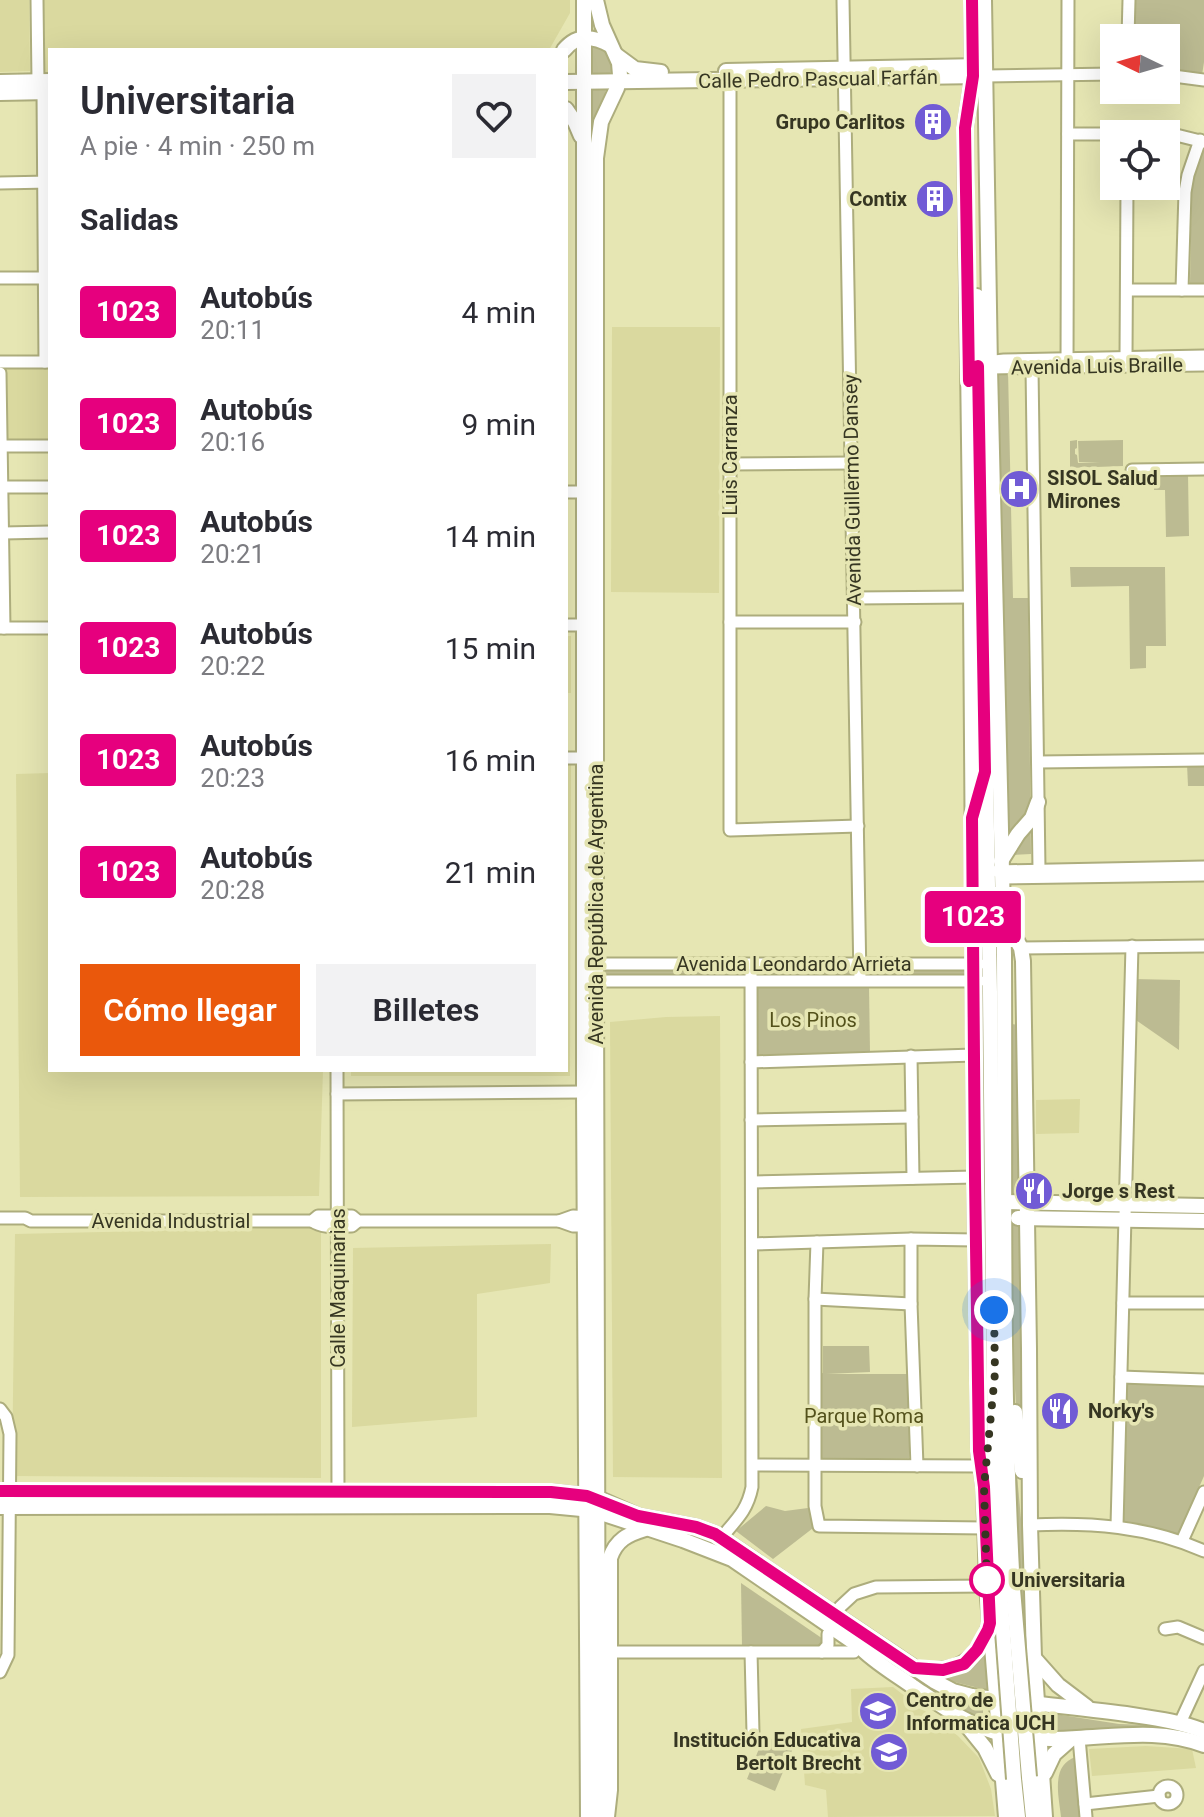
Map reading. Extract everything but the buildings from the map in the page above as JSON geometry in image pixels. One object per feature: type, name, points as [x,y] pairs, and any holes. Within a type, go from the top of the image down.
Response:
[{"type":"main road","name":"Avenida República de Argentina","points":[[584,0],[590,492],[592,1504],[588,1817]]},
{"type":"main road","points":[[596,0],[602,25],[620,69],[619,82]]},
{"type":"main road","points":[[972,0],[979,71],[998,871],[995,1484],[1000,1589],[1022,1778],[1033,1817]]},
{"type":"main road","points":[[984,0],[979,71],[965,128],[973,980],[981,1466],[985,1528],[1000,1589]]},
{"type":"main road","points":[[566,48],[584,38]]},
{"type":"main road","name":"Calle Pedro Pascual Farfán","points":[[584,38],[597,39],[635,69],[654,72],[979,71]]},
{"type":"main road","name":"Calle Pedro Pascual Farfán","points":[[568,82],[730,80],[844,73]]},
{"type":"main road","points":[[0,82],[45,87]]},
{"type":"main road","name":"Avenida República de Argentina","points":[[590,964],[585,625],[596,150],[601,122],[619,82]]},
{"type":"main road","points":[[0,93],[45,87]]},
{"type":"main road","points":[[568,112],[584,146]]},
{"type":"main road","points":[[986,365],[985,772],[1003,916],[997,964]]},
{"type":"main road","points":[[972,818],[985,772]]},
{"type":"main road","points":[[998,871],[1018,834],[1032,818],[1038,802]]},
{"type":"main road","points":[[1003,916],[1021,948],[1023,961],[1030,1525],[1039,1738],[1006,1817]]},
{"type":"main road","name":"Avenida República de Argentina","points":[[590,981],[584,1092],[591,1221]]},
{"type":"main road","points":[[914,1668],[943,1670],[964,1664],[980,1646],[1000,1589],[1010,1523],[1003,1043],[997,981]]},
{"type":"main road","points":[[1006,1210],[1026,1202],[1204,1221]]},
{"type":"main road","points":[[1006,1210],[1026,1218],[1204,1206]]},
{"type":"main road","points":[[1006,1357],[1030,1525]]},
{"type":"main road","points":[[984,1487],[995,1373]]},
{"type":"main road","points":[[4,1499],[338,1498],[550,1506],[592,1504],[638,1516],[674,1530],[716,1554],[732,1559],[859,1646],[861,1654]]},
{"type":"main road","points":[[592,1504],[645,1529]]},
{"type":"main road","name":"Avenida República de Argentina","points":[[592,1504],[604,1579],[598,1817]]},
{"type":"main road","points":[[604,1579],[615,1547],[632,1533],[645,1529],[716,1526],[854,1617],[867,1636]]},
{"type":"main road","points":[[696,1527],[728,1541],[914,1668],[953,1691],[1180,1723],[1204,1731]]},
{"type":"main road","points":[[716,1554],[828,1634],[958,1716],[984,1728],[1039,1738],[1162,1735],[1185,1738],[1204,1745]]},
{"type":"main road","points":[[990,1623],[999,1733],[1045,1817]]},
{"type":"main road","points":[[604,1652],[610,1790],[607,1817]]},
{"type":"main road","points":[[992,1658],[1003,1670],[1015,1672],[1026,1667],[1034,1656]]},
{"type":"main road","points":[[1034,1656],[1058,1685],[1091,1709]]},
{"type":"main road","points":[[958,1716],[985,1748],[1022,1778]]},
{"type":"main road","points":[[1018,1817],[1022,1778],[1075,1738]]},
{"type":"street","points":[[0,362],[48,362],[47,143],[37,0]]},
{"type":"street","name":"Avenida Guillermo Dansey","points":[[843,0],[860,980]]},
{"type":"street","points":[[1067,363],[1068,0]]},
{"type":"street","points":[[1128,24],[1129,0]]},
{"type":"street","name":"Calle Pedro Pascual Farfán","points":[[979,71],[1100,74]]},
{"type":"street","points":[[1180,77],[1204,80]]},
{"type":"street","name":"Luis Carranza","points":[[730,80],[730,830],[858,826]]},
{"type":"street","points":[[1068,134],[1100,134]]},
{"type":"street","points":[[1180,136],[1202,141],[1185,192],[1182,290]]},
{"type":"street","points":[[0,183],[47,182]]},
{"type":"street","points":[[1126,357],[1127,200]]},
{"type":"street","points":[[0,278],[46,271]]},
{"type":"street","points":[[1127,290],[1204,290]]},
{"type":"street","name":"Avenida Luis Braille","points":[[986,365],[1032,368],[1126,357],[1204,356]]},
{"type":"street","points":[[969,381],[986,365]]},
{"type":"street","name":"Avenida Luis Braille","points":[[986,365],[1204,365]]},
{"type":"street","points":[[1032,368],[1039,869]]},
{"type":"street","points":[[0,373],[2,628],[48,628]]},
{"type":"street","points":[[1,446],[48,446]]},
{"type":"street","points":[[730,464],[852,463]]},
{"type":"street","points":[[1132,470],[1204,469]]},
{"type":"street","points":[[2,487],[48,487]]},
{"type":"street","points":[[568,492],[590,492]]},
{"type":"street","points":[[3,533],[48,532]]},
{"type":"street","points":[[854,598],[971,597]]},
{"type":"street","points":[[730,622],[855,622]]},
{"type":"street","points":[[568,625],[585,625]]},
{"type":"street","points":[[568,758],[585,758]]},
{"type":"street","points":[[1038,762],[1204,760]]},
{"type":"street","points":[[973,886],[998,871],[1204,867]]},
{"type":"street","points":[[998,871],[1204,875]]},
{"type":"street","points":[[1117,1526],[1132,946]]},
{"type":"street","points":[[1021,948],[1204,946]]},
{"type":"street","name":"Avenida Leondardo Arrieta","points":[[590,964],[997,964]]},
{"type":"street","points":[[727,1531],[749,1502],[753,1465],[751,965]]},
{"type":"street","name":"Avenida Leondardo Arrieta","points":[[590,981],[997,981]]},
{"type":"street","points":[[751,1062],[974,1055]]},
{"type":"street","points":[[911,1056],[913,1178]]},
{"type":"street","name":"Calle Maquinarias","points":[[337,1072],[338,1498]]},
{"type":"street","points":[[337,1094],[584,1092]]},
{"type":"street","points":[[751,1120],[912,1117]]},
{"type":"street","points":[[752,1182],[975,1177]]},
{"type":"street","name":"Avenida Industrial","points":[[0,1218],[25,1218],[31,1221],[312,1221],[318,1225],[337,1221],[352,1226],[358,1221],[559,1221],[565,1218],[591,1221]]},
{"type":"street","name":"Avenida Industrial","points":[[0,1225],[25,1225],[31,1221]]},
{"type":"street","points":[[911,1239],[917,1466]]},
{"type":"street","points":[[752,1244],[976,1240]]},
{"type":"street","points":[[817,1242],[815,1506],[819,1526],[985,1528]]},
{"type":"street","points":[[815,1299],[911,1304]]},
{"type":"street","points":[[1123,1303],[1204,1303]]},
{"type":"street","points":[[1121,1377],[1204,1380]]},
{"type":"street","points":[[0,1409],[6,1417],[10,1434],[4,1499],[8,1655],[0,1672]]},
{"type":"street","points":[[753,1465],[981,1466]]},
{"type":"street","points":[[1182,1541],[1204,1492]]},
{"type":"street","points":[[1030,1525],[1117,1526],[1182,1541],[1204,1551]]},
{"type":"street","points":[[840,1607],[854,1594],[876,1587],[1000,1589]]},
{"type":"street","points":[[1165,1629],[1178,1627],[1204,1638]]},
{"type":"street","points":[[822,1652],[828,1645],[828,1634]]},
{"type":"street","points":[[604,1652],[861,1654]]},
{"type":"street","points":[[751,1652],[753,1733]]},
{"type":"street","points":[[1180,1723],[1204,1671]]},
{"type":"street","points":[[1075,1738],[1086,1817]]},
{"type":"street","points":[[1085,1804],[1159,1796]]},
{"type":"shaded area","points":[[0,0],[29,0],[30,71],[0,72]]},
{"type":"shaded area","points":[[43,0],[570,0],[570,13],[550,48],[48,48],[48,73],[43,73]]},
{"type":"shaded area","points":[[612,327],[720,327],[719,593],[611,592]]},
{"type":"shaded area","points":[[2,361],[48,361],[48,443],[4,443]]},
{"type":"shaded area","points":[[568,636],[571,636],[571,693],[568,693]]},
{"type":"shaded area","points":[[568,764],[571,764],[570,1076],[351,1076],[351,1072],[568,1072]]},
{"type":"shaded area","points":[[48,773],[48,1072],[323,1072],[319,1196],[20,1197],[16,774]]},
{"type":"shaded area","points":[[720,1016],[722,1478],[613,1477],[610,1022]]},
{"type":"shaded area","points":[[1080,1099],[1079,1133],[1036,1134],[1036,1100]]},
{"type":"shaded area","points":[[321,1227],[321,1478],[12,1476],[15,1234]]},
{"type":"shaded area","points":[[551,1244],[550,1283],[477,1294],[477,1417],[352,1427],[353,1248]]},
{"type":"shaded area","name":"Institución Educativa Bertolt Brecht","points":[[893,1687],[958,1736],[979,1758],[991,1789],[995,1816],[828,1817],[826,1790],[805,1785],[801,1729],[852,1722],[851,1689]]},
{"type":"shaded area","points":[[1146,1746],[1192,1749],[1196,1768],[1092,1776],[1089,1749]]},
{"type":"green space","points":[[1133,0],[1204,0],[1202,75],[1180,73],[1180,24],[1133,24]]},
{"type":"green space","points":[[596,45],[607,52],[612,63],[612,72],[603,76],[590,72],[587,50]]},
{"type":"green space","points":[[589,87],[607,87],[588,141]]},
{"type":"green space","points":[[1202,145],[1204,283],[1190,283],[1192,181]]},
{"type":"green space","points":[[1008,370],[1013,598],[1028,598],[1031,854],[1013,855],[1006,848],[995,372]]},
{"type":"green space","points":[[1077,440],[1075,454],[1078,463],[1100,462],[1079,462],[1078,441],[1123,440],[1123,466],[1070,468],[1070,441]]},
{"type":"green space","points":[[1188,474],[1189,536],[1166,537],[1165,490],[1154,490],[1154,475]]},
{"type":"green space","points":[[1070,567],[1165,567],[1166,646],[1146,646],[1146,668],[1130,669],[1129,586],[1071,587]]},
{"type":"green space","points":[[1204,763],[1204,786],[1188,786],[1187,764]]},
{"type":"green space","points":[[761,967],[854,967],[854,976],[761,977]]},
{"type":"green space","points":[[867,967],[966,969],[966,973],[964,976],[867,976]]},
{"type":"green space","points":[[746,968],[746,977],[602,977],[600,969]]},
{"type":"green space","points":[[1133,979],[1180,980],[1179,1050],[1133,1018]]},
{"type":"green space","name":"Los Pinos","points":[[869,986],[870,1052],[756,1055],[756,987]]},
{"type":"green space","points":[[977,1008],[983,1008],[988,1249],[980,1249]]},
{"type":"green space","points":[[1014,1024],[1019,1028],[1022,1196],[1010,1197],[1010,1026]]},
{"type":"green space","points":[[1018,1221],[1021,1223],[1025,1464],[1016,1406],[1010,1304],[1010,1225]]},
{"type":"green space","points":[[989,1285],[991,1364],[983,1435],[980,1287]]},
{"type":"green space","name":"Parque Roma","points":[[823,1346],[869,1346],[870,1372],[826,1374],[909,1374],[909,1458],[818,1458],[818,1374],[823,1373]]},
{"type":"green space","points":[[1127,1382],[1204,1385],[1204,1476],[1178,1535],[1120,1521]]},
{"type":"green space","points":[[1015,1453],[1023,1541],[1030,1689],[1027,1689],[1019,1597]]},
{"type":"green space","points":[[766,1506],[785,1511],[808,1508],[817,1525],[773,1559],[736,1531]]},
{"type":"green space","points":[[678,1529],[707,1537],[983,1702],[983,1718],[969,1714],[932,1693],[712,1548],[676,1535]]},
{"type":"green space","points":[[741,1583],[826,1641],[822,1647],[742,1646]]},
{"type":"green space","points":[[984,1645],[987,1690],[946,1680],[934,1672]]},
{"type":"green space","points":[[1049,1713],[1119,1724],[1177,1726],[1175,1730],[1050,1735]]},
{"type":"green space","points":[[764,1736],[793,1748],[775,1791],[747,1779]]},
{"type":"green space","points":[[1076,1757],[1081,1817],[1061,1817],[1059,1774],[1068,1761]]},
{"type":"bus line","name":"1023","points":[[0,1491],[551,1492],[580,1495],[602,1500],[638,1516],[696,1527],[715,1534],[914,1668],[933,1670],[956,1667],[968,1661],[980,1646],[990,1623],[984,1487],[979,1451],[975,1177],[972,818],[985,772],[978,366],[969,381],[965,128],[973,76],[972,0]]},
{"type":"place","name":"Grupo Carlitos","points":[[933,122]]},
{"type":"place","name":"Contix","points":[[935,199]]},
{"type":"place","name":"SISOL Salud Mirones","points":[[1019,489]]},
{"type":"place","name":"Jorge s Rest","points":[[1034,1191]]},
{"type":"place","name":"Norky's","points":[[1060,1411]]},
{"type":"place","name":"Universitaria","points":[[987,1580]]},
{"type":"place","name":"Centro de Informatica UCH","points":[[878,1711]]},
{"type":"place","name":"Institución Educativa Bertolt Brecht","points":[[889,1752]]},
{"type":"route","points":[[987,1580],[987,1586],[984,1487],[995,1373],[994,1310]]}]
